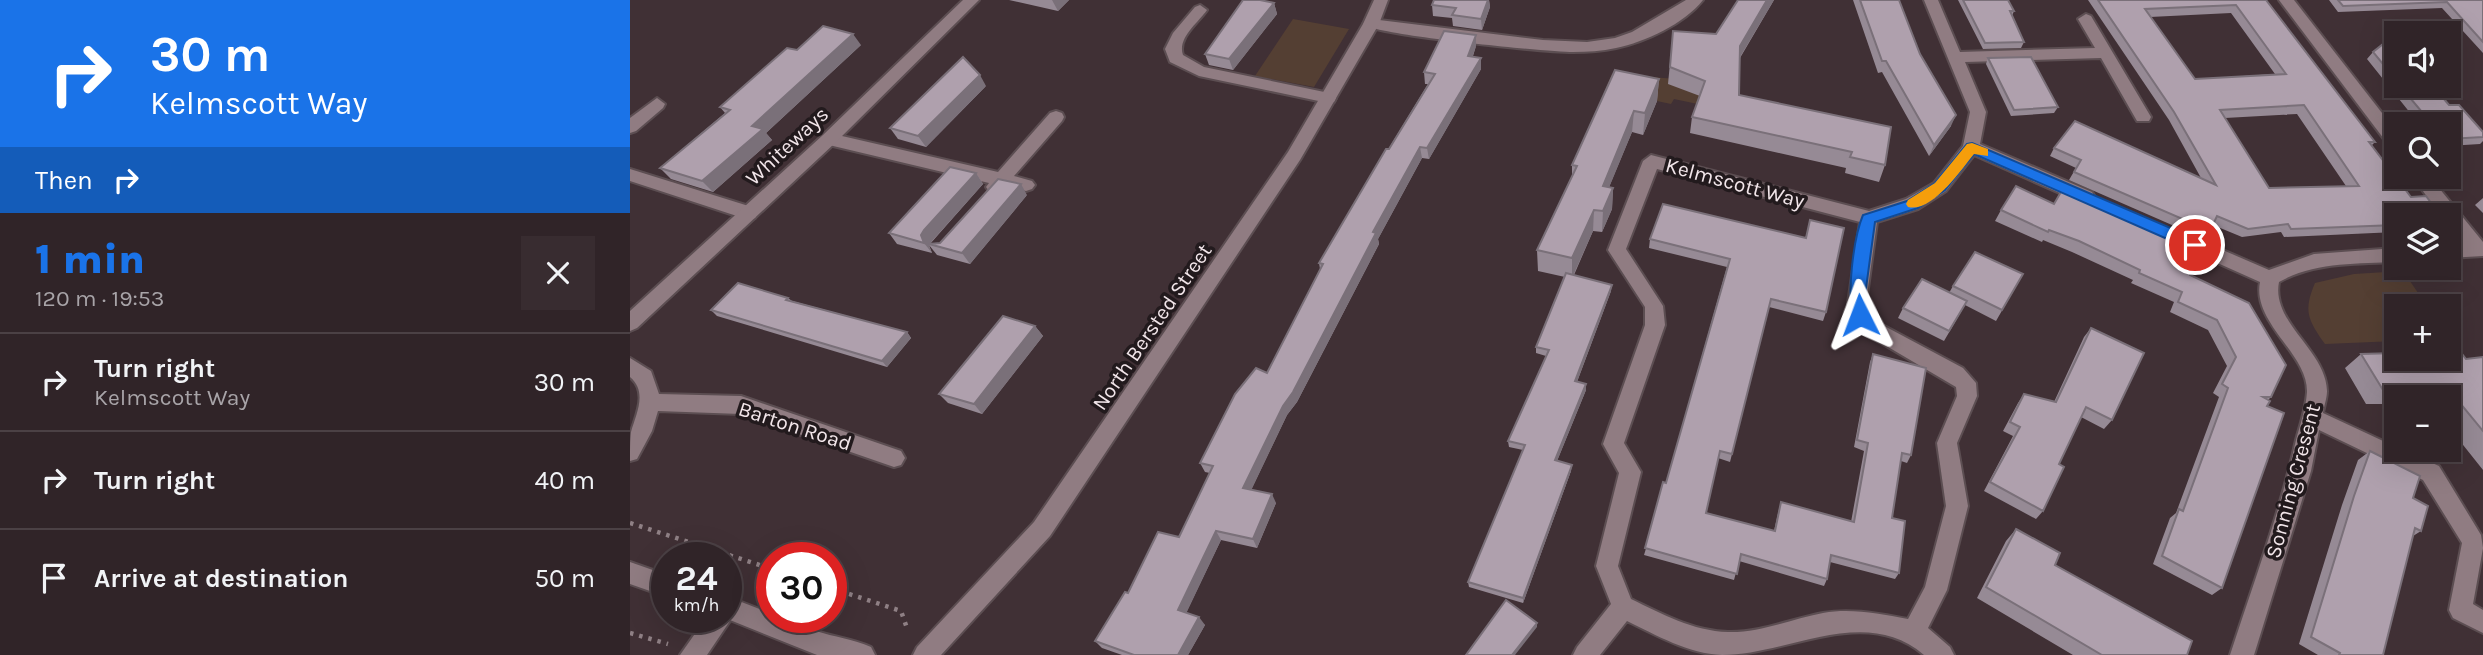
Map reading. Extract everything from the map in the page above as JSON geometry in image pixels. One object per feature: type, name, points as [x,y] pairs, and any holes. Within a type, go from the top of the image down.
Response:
[{"type":"street","name":"Whiteways","points":[[630,323],[829,139],[972,0]]},
{"type":"street","name":"North Bersted Street","points":[[919,650],[1042,529],[1294,156],[1371,24],[1381,0]]},
{"type":"street","points":[[1371,24],[1513,41],[1592,47],[1618,43],[1639,35],[1671,18],[1696,0]]},
{"type":"street","points":[[1914,631],[1936,590],[1957,506],[1947,443],[1967,396],[1966,383],[1956,374],[1868,326],[1860,315],[1857,303],[1869,218],[1912,204],[1940,187],[1972,148],[1978,112],[1931,0]]},
{"type":"street","points":[[2286,0],[2384,127]]},
{"type":"street","points":[[1200,10],[1178,36],[1173,49],[1177,58],[1199,71],[1328,98]]},
{"type":"street","points":[[2086,19],[2143,117]]},
{"type":"street","points":[[1956,57],[2106,53]]},
{"type":"street","points":[[630,127],[657,104]]},
{"type":"street","points":[[984,199],[1056,117]]},
{"type":"street","points":[[829,139],[1026,185]]},
{"type":"street","points":[[1972,148],[2108,207]]},
{"type":"street","name":"Kelmscott Way","points":[[1623,607],[1607,566],[1630,472],[1613,444],[1655,325],[1654,306],[1618,250],[1651,160],[1869,218]]},
{"type":"street","points":[[630,175],[749,213]]},
{"type":"street","points":[[2431,189],[2479,249]]},
{"type":"street","points":[[2170,234],[2270,278],[2283,269],[2312,261],[2384,256]]},
{"type":"street","points":[[2461,250],[2479,249]]},
{"type":"street","name":"Sonning Cresent","points":[[2242,655],[2300,471],[2318,391],[2311,369],[2278,318],[2267,294],[2270,278]]},
{"type":"street","points":[[630,366],[644,377],[651,402],[642,431],[630,452]]},
{"type":"street","name":"Barton Road","points":[[651,402],[741,405],[894,458]]},
{"type":"street","points":[[2313,418],[2431,473],[2473,542],[2461,610],[2483,622]]},
{"type":"street","points":[[630,573],[651,580]]},
{"type":"street","points":[[1586,655],[1623,607],[1693,637],[1740,644],[1793,630],[1850,621],[1914,631],[1942,655]]},
{"type":"street","points":[[742,616],[816,643],[863,655]]},
{"type":"street","points":[[692,655],[708,633]]},
{"type":"path","points":[[630,523],[756,564]]},
{"type":"path","points":[[847,593],[901,611],[919,650]]},
{"type":"shaded area","points":[[1293,19],[1349,29],[1314,87],[1255,76]]},
{"type":"shaded area","points":[[1612,74],[1690,80],[1714,93],[1712,107],[1674,99],[1671,104],[1605,90]]},
{"type":"shaded area","points":[[2384,272],[2384,280],[2409,280],[2419,294],[2384,294],[2384,342],[2325,344],[2309,315],[2309,301],[2315,283],[2354,274]]},
{"type":"building","points":[[1243,0],[1274,3],[1229,59],[1205,54]]},
{"type":"building","points":[[1434,0],[1488,0],[1481,19],[1452,15],[1456,8],[1432,5]]},
{"type":"building","points":[[1738,0],[1767,0],[1740,46],[1739,95],[1891,127],[1885,165],[1850,157],[1852,152],[1692,117],[1705,81],[1670,67],[1673,31],[1716,34]]},
{"type":"building","points":[[1860,0],[1899,0],[1920,54],[1956,115],[1934,145],[1886,61],[1882,61]]},
{"type":"building","points":[[1963,0],[2008,0],[2024,42],[1985,43]]},
{"type":"building","points":[[2098,0],[2266,0],[2375,142],[2369,142],[2384,162],[2384,189],[2405,189],[2411,197],[2426,196],[2431,203],[2384,203],[2384,225],[2291,229],[2288,224],[2248,229],[2217,216],[2210,231],[2074,172],[2081,160],[2054,148],[2075,121],[2216,185],[2174,112]],"holes":[[[2236,5],[2286,74],[2195,79],[2145,9]],[[2304,105],[2359,186],[2269,188],[2220,110]]]},
{"type":"building","points":[[2338,0],[2483,0],[2483,42],[2447,2],[2343,6]]},
{"type":"building","points":[[823,26],[853,34],[752,126],[763,129],[702,181],[660,168],[730,110],[720,107],[787,48],[797,50]]},
{"type":"building","points":[[1444,31],[1476,35],[1468,56],[1481,58],[1427,148],[1420,147],[1373,232],[1376,233],[1293,392],[1283,406],[1243,488],[1272,494],[1253,539],[1216,531],[1178,610],[1199,617],[1178,655],[1134,655],[1095,641],[1125,592],[1128,593],[1158,532],[1179,537],[1213,466],[1200,463],[1235,394],[1256,368],[1267,373],[1323,264],[1319,263],[1386,149],[1389,149],[1435,74],[1424,72]]},
{"type":"building","points":[[2384,43],[2384,65],[2373,52]]},
{"type":"building","points":[[963,57],[980,75],[918,136],[890,128]]},
{"type":"building","points":[[2031,57],[2058,107],[2014,110],[1988,58]]},
{"type":"building","points":[[1615,70],[1659,79],[1645,113],[1634,111],[1603,186],[1613,188],[1603,211],[1594,210],[1572,258],[1537,250],[1577,166],[1572,165]]},
{"type":"building","points":[[2410,98],[2443,98],[2449,105],[2459,105],[2483,132],[2483,137],[2461,138],[2461,112],[2422,112]]},
{"type":"building","points":[[950,167],[976,173],[924,230],[921,235],[924,243],[889,233]]},
{"type":"building","points":[[998,179],[1021,184],[962,253],[929,244],[940,243]]},
{"type":"building","points":[[2065,185],[2204,246],[2190,275],[2249,303],[2286,365],[2271,397],[2263,397],[2270,401],[2267,406],[2284,413],[2222,588],[2162,556],[2179,509],[2183,511],[2228,388],[2222,384],[2236,357],[2217,320],[2178,302],[2182,292],[2079,241],[2049,230],[2048,232],[2001,210],[2016,186],[2054,204]]},
{"type":"building","points":[[1663,204],[1806,238],[1810,220],[1844,228],[1826,312],[1771,299],[1732,454],[1720,451],[1706,513],[1775,531],[1781,502],[1854,522],[1868,443],[1857,440],[1873,354],[1926,368],[1911,455],[1902,453],[1892,518],[1905,521],[1899,573],[1831,555],[1827,579],[1741,554],[1737,574],[1645,548],[1730,259],[1650,239]]},
{"type":"building","points":[[1975,252],[2023,274],[2002,310],[1953,286]]},
{"type":"building","points":[[1566,273],[1612,285],[1575,381],[1586,384],[1555,460],[1572,465],[1523,598],[1468,582],[1525,445],[1508,441],[1549,350],[1536,347]]},
{"type":"building","points":[[1922,279],[1967,301],[1949,331],[1903,308]]},
{"type":"building","points":[[738,283],[788,298],[786,300],[907,332],[882,361],[711,310]]},
{"type":"building","points":[[1003,316],[1035,326],[974,404],[939,394]]},
{"type":"building","points":[[2091,328],[2144,353],[2112,420],[2086,407],[2059,464],[2064,467],[2043,511],[1990,482],[2020,427],[2010,422],[2024,394],[2056,402]]},
{"type":"building","points":[[2384,353],[2384,371],[2461,371],[2461,353],[2466,359],[2483,357],[2483,431],[2461,404],[2461,385],[2384,385],[2383,390],[2361,354]]},
{"type":"building","points":[[2370,451],[2384,458],[2384,462],[2392,462],[2420,476],[2413,498],[2428,506],[2421,531],[2415,528],[2383,655],[2339,655],[2340,653],[2311,637]]},
{"type":"building","points":[[2016,529],[2060,553],[2055,565],[2192,641],[2187,655],[2102,655],[1986,587]]},
{"type":"building","points":[[1506,600],[1537,623],[1512,655],[1466,655]]},
{"type":"slow traffic","points":[[1914,204],[1940,187],[1972,148],[1983,153]]},
{"type":"route","points":[[1860,315],[1857,303],[1859,274],[1869,218],[1912,204],[1940,187],[1972,148],[2195,245]]}]
